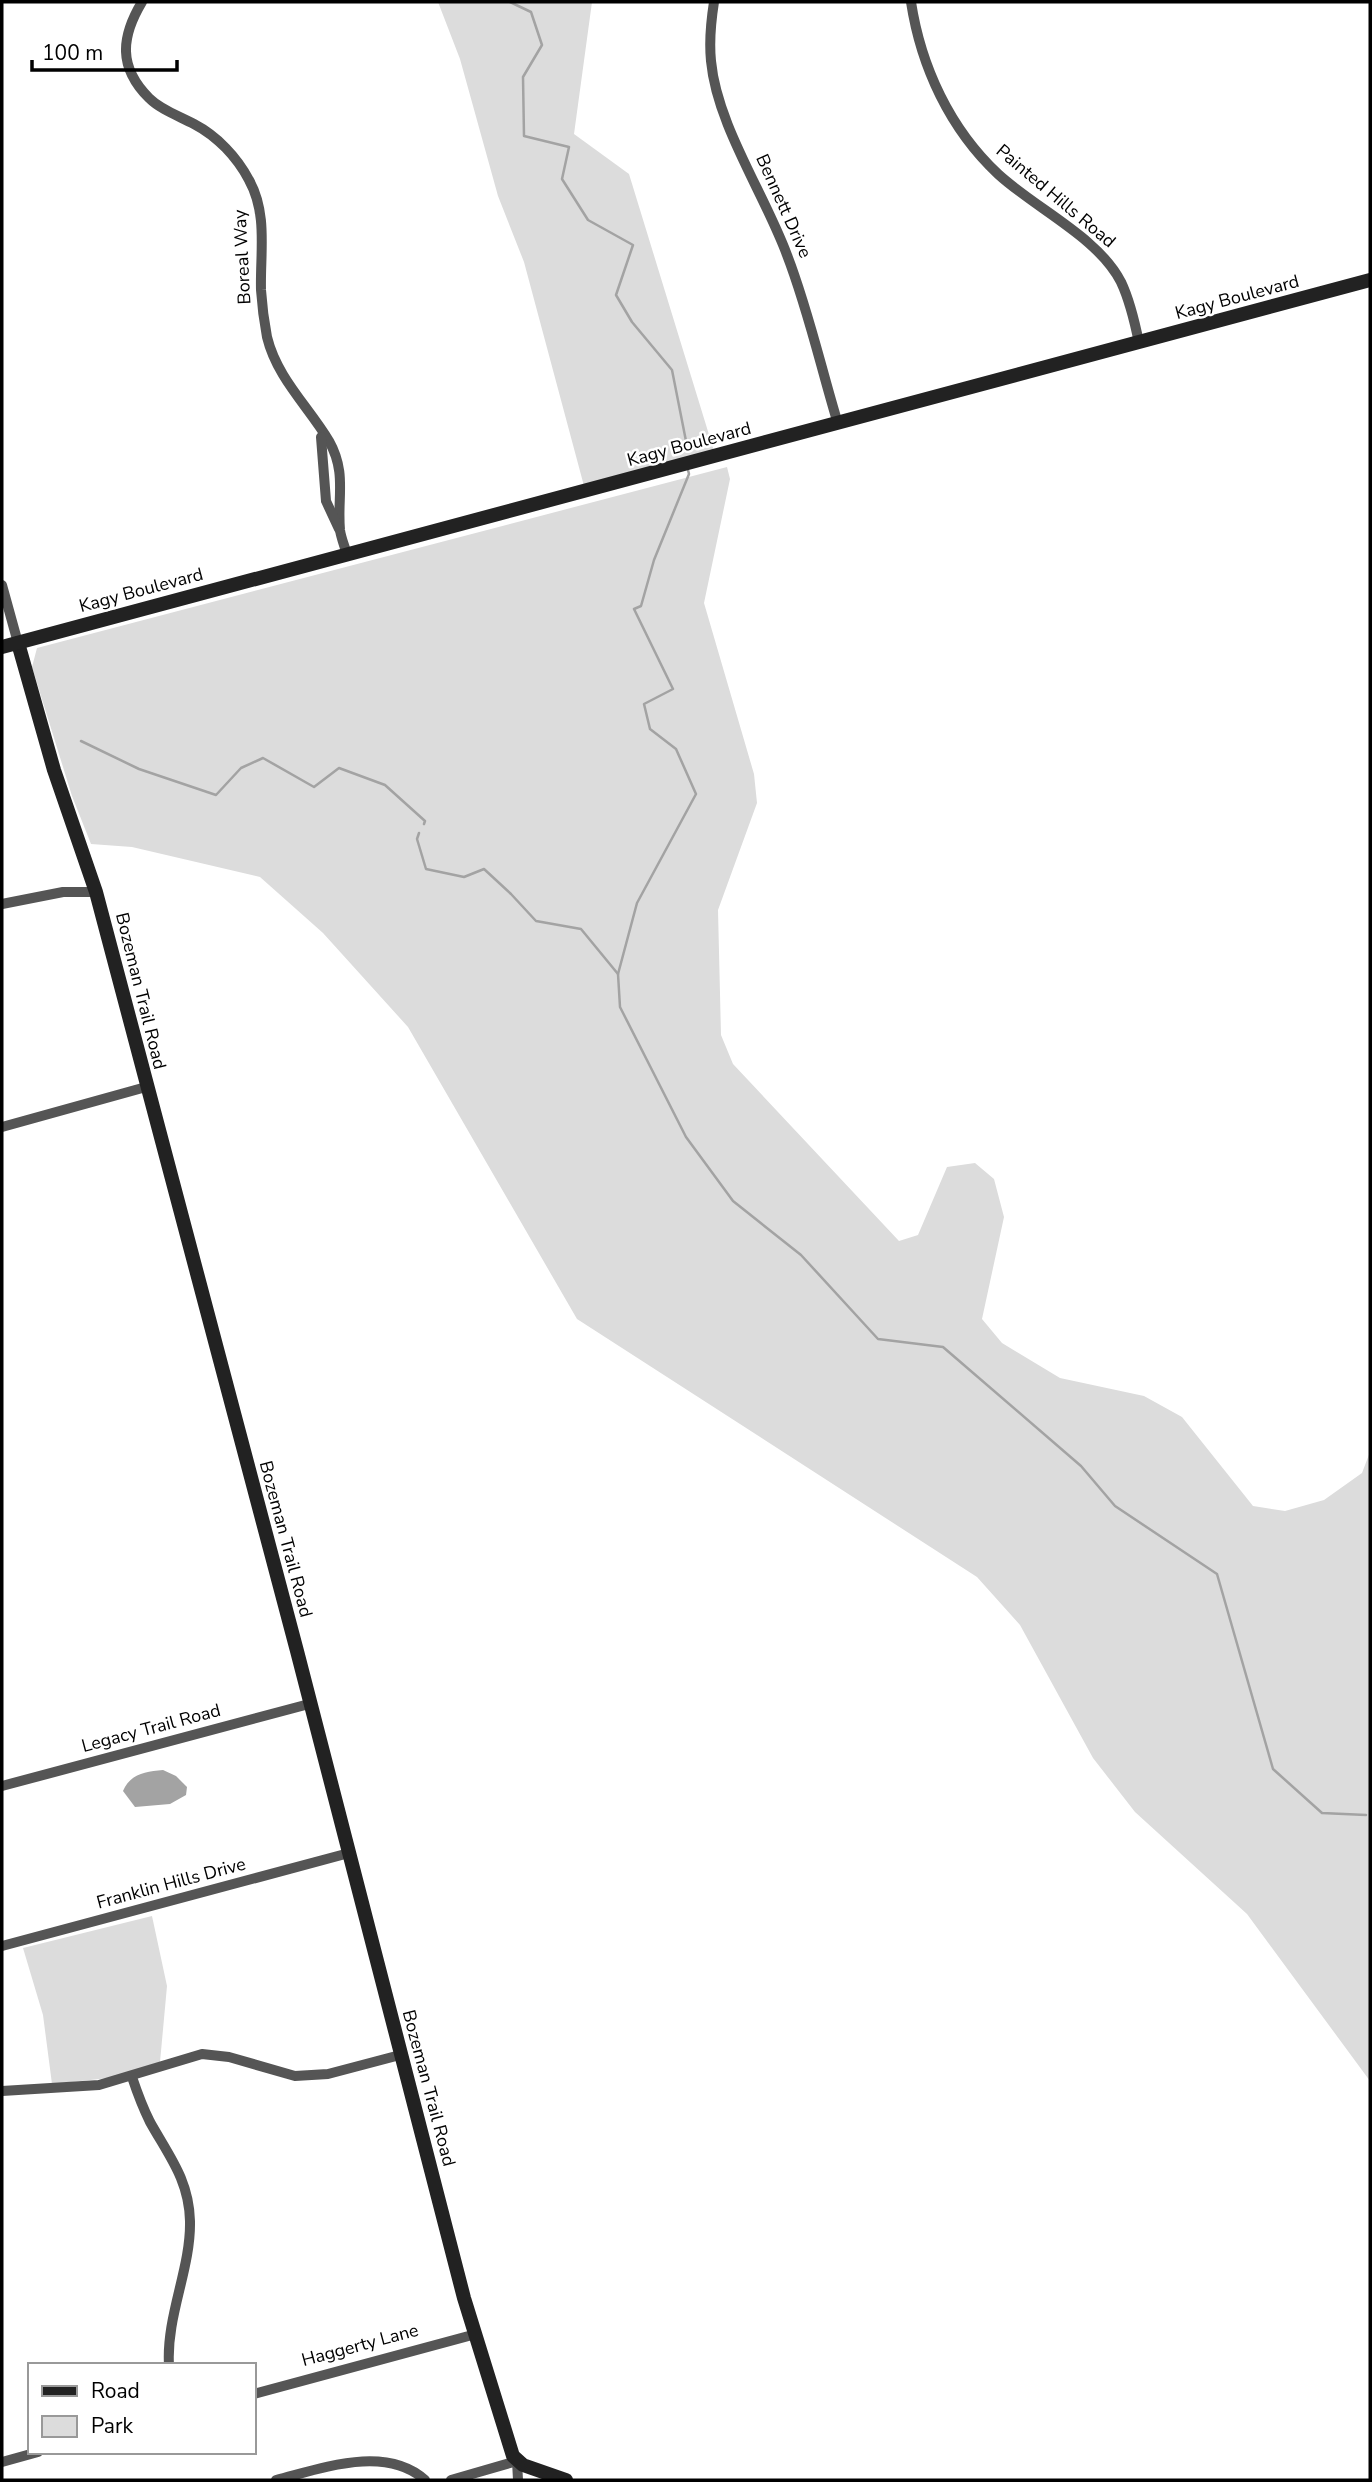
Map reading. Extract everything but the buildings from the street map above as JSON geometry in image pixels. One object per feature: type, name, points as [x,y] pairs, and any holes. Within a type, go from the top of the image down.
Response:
[{"type":"street","name":"Boreal Way","points":[[142,2],[130,21],[126,36],[131,72],[140,89],[154,103],[216,139],[250,180],[261,226],[261,290],[268,341],[277,365],[328,441],[339,468],[342,488],[340,530]]},
{"type":"street","name":"Bennett Drive","points":[[714,2],[710,46],[715,84],[730,130],[772,216],[788,256],[838,425]]},
{"type":"street","name":"Painted Hills Road","points":[[911,2],[929,73],[965,137],[1000,176],[1100,252],[1121,282],[1139,343]]},
{"type":"street","name":"Kagy Boulevard","points":[[18,643],[1370,280]]},
{"type":"street","name":"Boreal Way","points":[[320,430],[324,446],[326,501],[340,530],[347,555]]},
{"type":"street","points":[[2,585],[18,643],[2,647]]},
{"type":"street","name":"Bozeman Trail Road","points":[[18,643],[54,770],[96,892],[400,2055],[476,2334],[510,2449],[517,2461]]},
{"type":"street","points":[[2,904],[46,894],[96,892]]},
{"type":"street","points":[[2,1127],[146,1087]]},
{"type":"street","name":"Legacy Trail Road","points":[[2,1786],[309,1704]]},
{"type":"street","name":"Franklin Hills Drive","points":[[2,1946],[349,1853]]},
{"type":"street","points":[[2,2091],[99,2085],[202,2054],[229,2057],[295,2076],[328,2074],[400,2055]]},
{"type":"street","points":[[132,2077],[148,2119],[176,2163],[188,2200],[189,2233],[170,2334],[169,2363]]},
{"type":"street","name":"Haggerty Lane","points":[[256,2393],[476,2334]]},
{"type":"street","points":[[2,2462],[31,2454]]},
{"type":"street","points":[[276,2480],[327,2467],[379,2461],[404,2468],[425,2480]]},
{"type":"street","points":[[517,2461],[518,2480]]},
{"type":"street","points":[[451,2480],[517,2461],[566,2480]]},
{"type":"green space","points":[[438,2],[592,2],[574,134],[629,174],[714,451],[584,486],[524,262],[498,196],[460,59]]},
{"type":"green space","points":[[727,467],[730,479],[704,603],[754,774],[757,803],[718,910],[721,1035],[733,1064],[899,1241],[918,1235],[947,1167],[975,1163],[994,1179],[1004,1217],[982,1319],[1002,1343],[1060,1378],[1144,1396],[1182,1417],[1253,1506],[1285,1511],[1324,1500],[1362,1473],[1370,1452],[1370,2081],[1247,1914],[1135,1812],[1093,1758],[1020,1625],[977,1577],[577,1319],[408,1027],[323,933],[260,877],[132,847],[91,844],[72,796],[32,667],[37,648]]},
{"type":"green space","points":[[152,1916],[167,1986],[160,2062],[109,2078],[52,2084],[43,2015],[23,1948]]},
{"type":"shaded area","points":[[163,1770],[176,1776],[187,1787],[186,1795],[170,1804],[135,1807],[123,1791],[126,1785],[134,1777]]},
{"type":"waterway","points":[[510,2],[531,12],[542,45],[523,77],[524,136],[569,147],[562,179],[588,220],[633,245],[616,295],[632,322],[672,370],[686,441]]},
{"type":"waterway","points":[[688,470],[689,474],[654,560],[641,606],[634,609],[673,689],[644,704],[650,729],[676,749],[696,794],[637,903],[618,974],[620,1007],[686,1137],[733,1201],[801,1255],[878,1339],[943,1347],[1081,1466],[1115,1506],[1217,1574],[1273,1769],[1322,1813],[1366,1815]]},
{"type":"waterway","points":[[81,741],[139,769],[216,795],[241,768],[263,758],[314,787],[339,768],[385,785],[425,821],[424,824]]},
{"type":"waterway","points":[[419,833],[417,839],[426,869],[464,877],[484,869],[536,921],[581,929],[618,974]]}]
